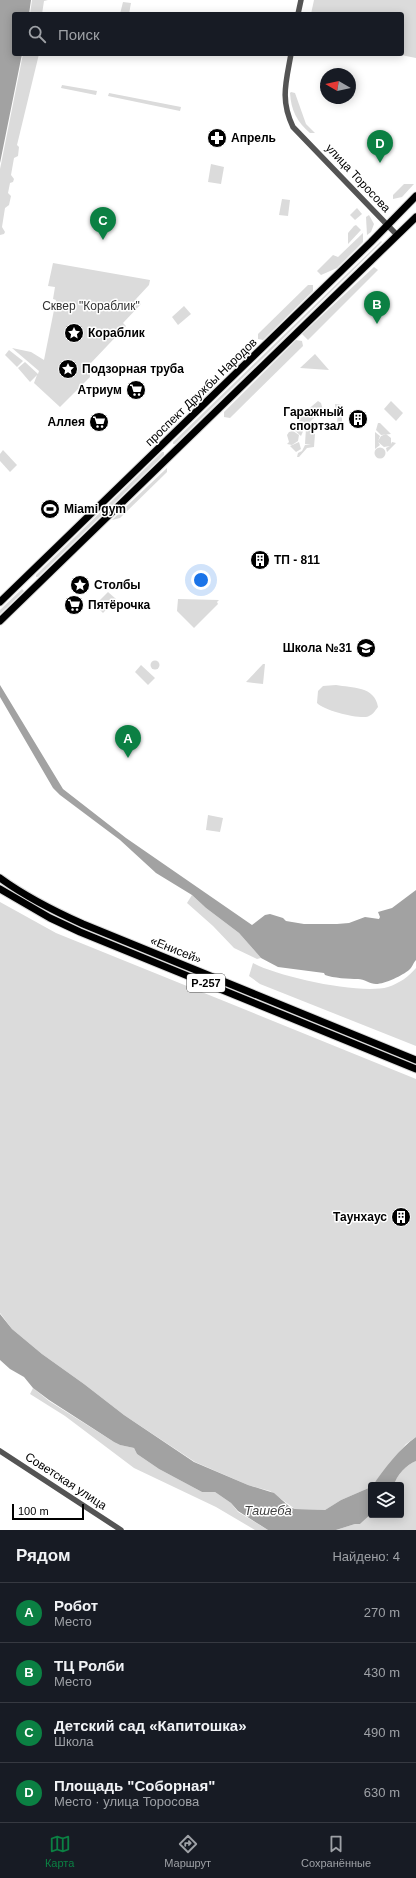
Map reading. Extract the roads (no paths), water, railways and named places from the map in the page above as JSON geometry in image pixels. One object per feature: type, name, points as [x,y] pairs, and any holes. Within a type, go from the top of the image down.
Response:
[{"type":"main road","name":"проспект Дружбы Народов","points":[[0,602],[416,196]]},
{"type":"main road","name":"проспект Дружбы Народов","points":[[0,621],[416,218]]},
{"type":"main road","points":[[163,444],[173,453]]},
{"type":"main road","name":"«Енисей»","points":[[0,878],[19,892],[53,911],[416,1060]]},
{"type":"main road","name":"«Енисей»","points":[[0,889],[50,918],[80,932],[416,1069]]},
{"type":"street","points":[[298,12],[301,0]]},
{"type":"street","name":"улица Торосова","points":[[291,56],[284,92],[285,105],[294,127],[397,235]]},
{"type":"street","name":"Советская улица","points":[[0,1451],[121,1530]]},
{"type":"water","points":[[0,0],[31,0],[29,12],[12,12],[12,56],[22,56],[0,163]]},
{"type":"water","points":[[0,685],[63,789],[126,838],[252,925],[265,915],[270,914],[283,918],[286,921],[304,924],[349,923],[365,917],[379,919],[380,917],[378,912],[392,908],[416,890],[416,960],[411,968],[394,979],[376,984],[360,979],[337,978],[325,975],[324,973],[278,967],[261,958],[239,933],[206,908],[192,895],[156,873],[120,840],[60,795],[53,788],[0,697]]},
{"type":"water","name":"Ташеба","points":[[0,1314],[12,1329],[42,1354],[124,1415],[194,1462],[248,1485],[274,1493],[290,1507],[295,1509],[325,1510],[341,1500],[368,1488],[368,1517],[360,1524],[355,1524],[336,1530],[268,1530],[238,1511],[231,1503],[215,1492],[202,1492],[159,1469],[137,1454],[134,1448],[114,1442],[49,1400],[33,1388],[24,1377],[10,1369],[0,1360]]},
{"type":"water","points":[[416,1437],[416,1461],[402,1471],[395,1482],[375,1482],[398,1453]]},
{"type":"place","name":"Апрель","points":[[217,138]]},
{"type":"place","name":"Площадь \"Соборная\"","points":[[380,163]]},
{"type":"place","name":"Детский сад «Капитошка»","points":[[103,240]]},
{"type":"place","name":"ТЦ Ролби","points":[[377,324]]},
{"type":"place","name":"Кораблик","points":[[74,333]]},
{"type":"place","name":"Подзорная труба","points":[[68,369]]},
{"type":"place","name":"Атриум","points":[[136,390]]},
{"type":"place","name":"Гаражный спортзал","points":[[358,419]]},
{"type":"place","name":"Аллея","points":[[99,422]]},
{"type":"place","name":"Miami gym","points":[[50,509]]},
{"type":"place","name":"ТП - 811","points":[[260,560]]},
{"type":"place","name":"Столбы","points":[[80,585]]},
{"type":"place","name":"Пятёрочка","points":[[74,605]]},
{"type":"place","name":"Школа №31","points":[[366,648]]},
{"type":"place","name":"Робот","points":[[128,758]]},
{"type":"place","name":"Таунхаус","points":[[401,1217]]},
{"type":"park label","name":"Сквер \"Кораблик\"","points":[[91,306]]}]
